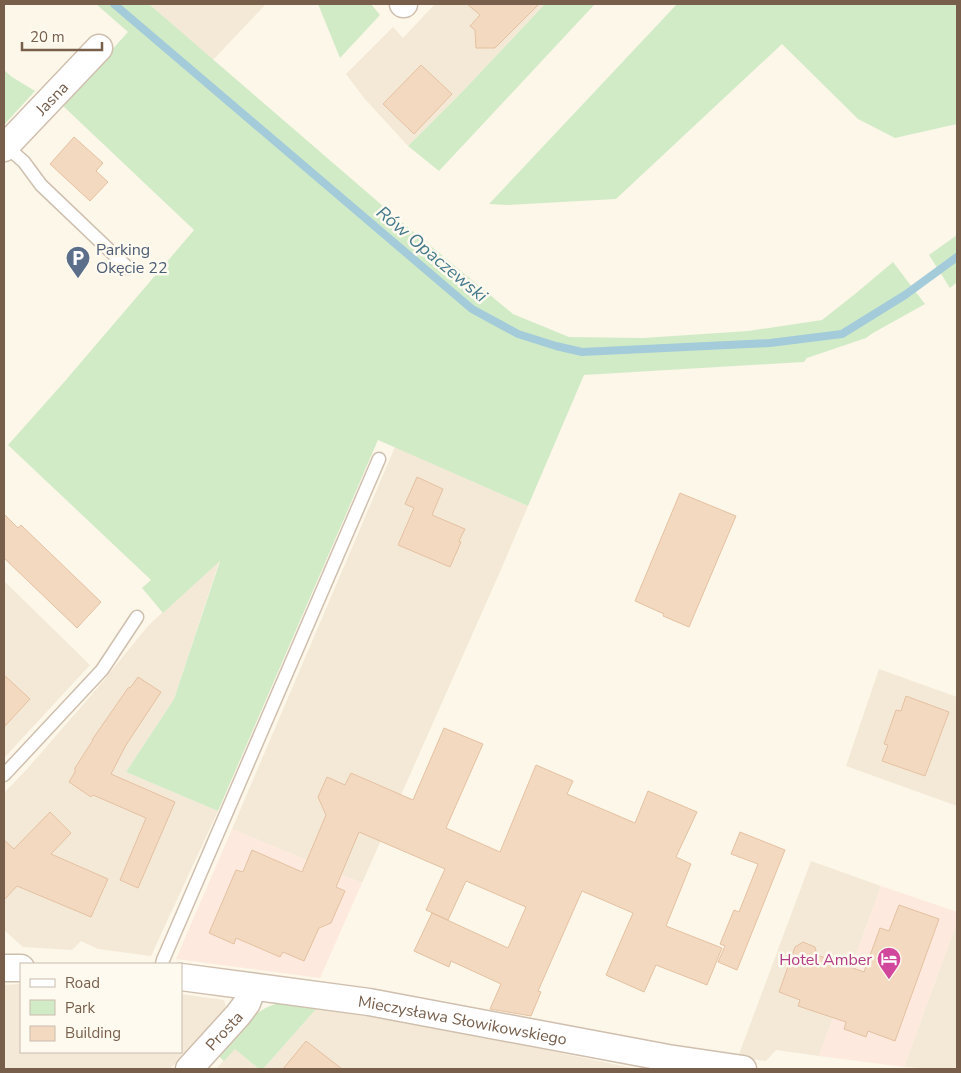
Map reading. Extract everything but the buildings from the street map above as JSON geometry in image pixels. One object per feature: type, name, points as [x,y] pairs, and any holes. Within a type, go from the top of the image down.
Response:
[{"type":"street","name":"Jasna","points":[[5,147],[99,48]]},
{"type":"street","points":[[4,968],[20,968]]},
{"type":"street","name":"Mieczysława Słowikowskiego","points":[[182,977],[369,1002],[668,1058],[743,1069]]},
{"type":"street","name":"Prosta","points":[[190,1069],[238,1015],[247,1003],[253,986]]},
{"type":"lane","points":[[5,147],[24,162],[41,185],[128,268]]},
{"type":"lane","points":[[162,963],[379,459]]},
{"type":"lane","points":[[4,775],[102,670],[137,616]]},
{"type":"shaded area","points":[[149,4],[266,4],[213,60]]},
{"type":"shaded area","points":[[435,4],[545,4],[408,146],[364,98],[346,74],[393,27],[403,38]]},
{"type":"shaded area","points":[[395,447],[528,506],[362,883],[232,829]]},
{"type":"shaded area","points":[[220,559],[174,699],[126,772],[218,811],[151,956],[98,949],[81,941],[72,950],[23,947],[4,930],[4,793],[94,692],[148,626]]},
{"type":"shaded area","points":[[4,581],[90,665],[4,758]]},
{"type":"shaded area","points":[[879,669],[957,697],[957,806],[846,766]]},
{"type":"shaded area","points":[[232,829],[362,883],[320,978],[176,959]]},
{"type":"shaded area","points":[[811,861],[881,886],[819,1056],[776,1050],[766,1061],[738,1057]]},
{"type":"shaded area","points":[[881,886],[957,912],[957,922],[904,1067],[819,1056]]},
{"type":"shaded area","points":[[957,922],[957,1069],[904,1067]]},
{"type":"shaded area","points":[[20,984],[20,1053],[182,1053],[182,994],[224,1000],[226,1007],[170,1069],[4,1069],[4,985]]},
{"type":"shaded area","points":[[317,1008],[434,1023],[513,1043],[637,1069],[263,1069]]},
{"type":"shaded area","points":[[235,1048],[259,1069],[216,1069]]},
{"type":"green space","points":[[96,4],[149,4],[398,219],[513,314],[569,337],[643,338],[748,331],[822,320],[893,262],[925,304],[866,338],[807,358],[804,362],[584,375],[528,506],[378,440],[218,811],[126,772],[174,699],[220,561],[163,613],[142,588],[151,580],[8,445],[194,230],[62,105],[128,32]]},
{"type":"green space","points":[[318,4],[371,4],[380,15],[340,58]]},
{"type":"green space","points":[[545,4],[595,4],[439,171],[408,146]]},
{"type":"green space","points":[[677,4],[957,4],[957,124],[895,138],[858,119],[782,44],[616,199],[507,205],[489,204]]},
{"type":"green space","points":[[4,70],[35,91],[4,125]]},
{"type":"green space","points":[[957,235],[957,282],[950,288],[929,255]]},
{"type":"green space","points":[[281,1003],[318,1006],[263,1069],[259,1069],[235,1049],[224,1061],[215,1053],[237,1030],[254,1016],[272,1005]]},
{"type":"waterway","name":"Rów Opaczewski","points":[[114,4],[472,309],[518,334],[556,346],[582,352],[770,343],[842,334],[905,295],[957,257]]},
{"type":"place","name":"Parking Okęcie 22","points":[[78,279]]},
{"type":"place","name":"Hotel Amber","points":[[889,980]]}]
